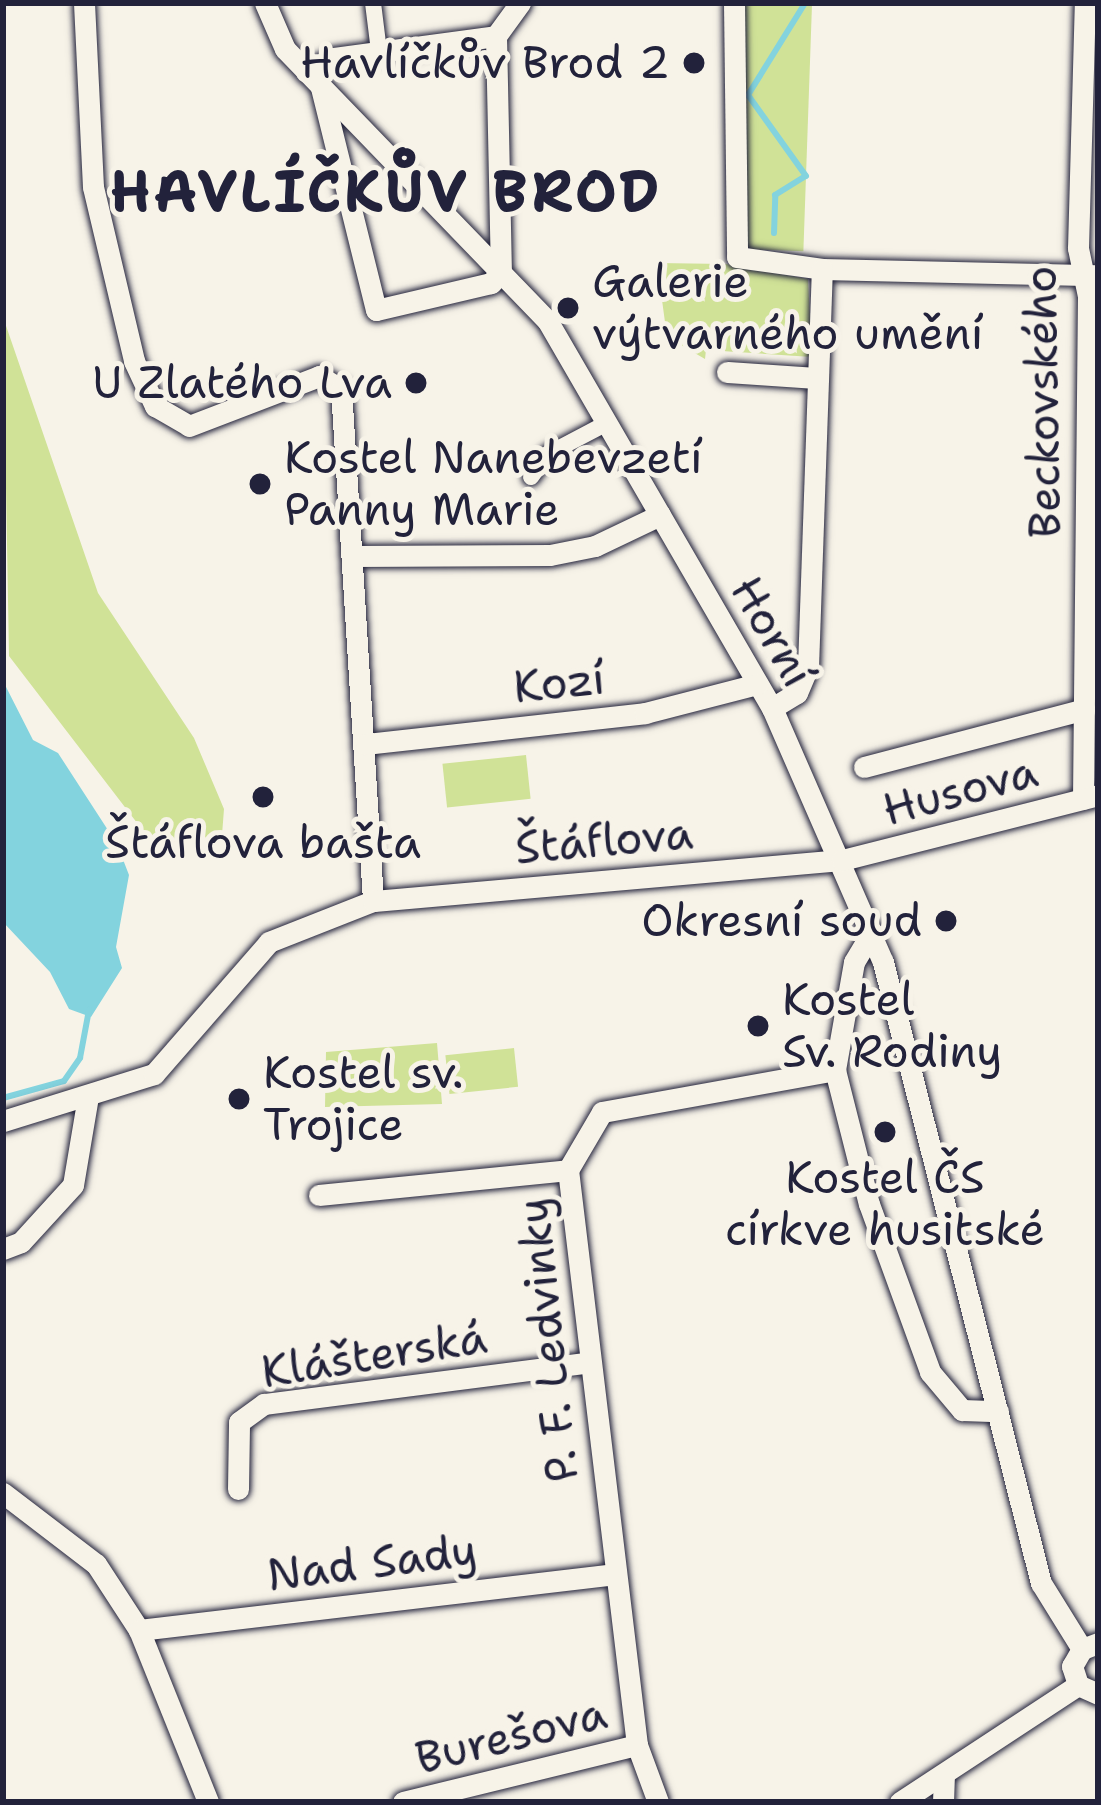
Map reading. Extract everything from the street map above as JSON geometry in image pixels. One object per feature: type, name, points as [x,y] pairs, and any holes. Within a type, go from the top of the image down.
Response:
[{"type":"street","points":[[84,3],[93,187],[138,374],[169,421],[202,422],[319,376],[341,389],[373,902]]},
{"type":"street","points":[[266,3],[278,41],[314,79],[376,310],[482,288],[501,272],[496,36],[520,3]]},
{"type":"street","points":[[374,3],[379,51]]},
{"type":"street","points":[[734,3],[732,254],[745,262],[822,269],[1091,275]]},
{"type":"street","name":"Beckovského","points":[[1085,3],[1078,248],[1091,275],[1085,709],[1091,797]]},
{"type":"street","points":[[314,79],[334,58],[496,36]]},
{"type":"street","name":"Horní","points":[[314,79],[547,320],[772,708],[872,932],[1041,1583],[1090,1646]]},
{"type":"street","points":[[772,708],[797,693],[808,667],[822,269]]},
{"type":"street","points":[[727,372],[817,378]]},
{"type":"street","points":[[531,477],[548,454],[608,423]]},
{"type":"street","points":[[354,556],[573,552],[660,515]]},
{"type":"street","name":"Kozí","points":[[365,743],[645,712],[757,684]]},
{"type":"street","name":"Husova","points":[[864,767],[1085,709]]},
{"type":"street","name":"Husova","points":[[842,860],[1091,797]]},
{"type":"street","name":"Štáflova","points":[[3,1121],[88,1096],[162,1067],[268,942],[373,902],[842,860]]},
{"type":"street","points":[[872,932],[854,962],[835,1070],[921,1358],[948,1400],[977,1414],[998,1412]]},
{"type":"street","name":"P. F. Ledvinky","points":[[658,1802],[637,1745],[568,1170],[602,1112],[835,1070]]},
{"type":"street","points":[[3,1250],[21,1241],[73,1185],[88,1096]]},
{"type":"street","points":[[319,1195],[568,1170]]},
{"type":"street","name":"Klášterská","points":[[238,1490],[239,1422],[264,1404],[590,1362]]},
{"type":"street","points":[[3,1493],[96,1564],[139,1630],[208,1802]]},
{"type":"street","name":"Nad Sady","points":[[139,1630],[614,1574]]},
{"type":"street","points":[[900,1802],[1088,1689],[1072,1666],[1090,1646]]},
{"type":"street","name":"Burešova","points":[[403,1802],[637,1745]]},
{"type":"street","points":[[943,1802],[944,1776]]},
{"type":"green space","points":[[742,3],[812,5],[803,251],[733,249]]},
{"type":"green space","points":[[657,263],[726,264],[808,279],[812,357],[706,350],[705,359],[667,337]]},
{"type":"green space","points":[[3,317],[98,593],[194,738],[224,809],[222,835],[154,845],[9,656]]},
{"type":"green space","points":[[526,755],[531,799],[447,808],[442,764]]},
{"type":"green space","points":[[437,1043],[442,1104],[325,1107],[326,1052]]},
{"type":"green space","points":[[514,1048],[518,1087],[449,1094],[445,1055]]},
{"type":"water","points":[[3,681],[33,740],[58,753],[117,844],[129,875],[116,947],[122,968],[91,1017],[69,1009],[50,972],[3,922]]},
{"type":"waterway","points":[[774,233],[775,195],[806,176],[748,95],[805,3]]},
{"type":"waterway","points":[[3,1098],[64,1081],[80,1058],[89,1010]]},
{"type":"place","name":"Havlíčkův Brod 2","points":[[694,63]]},
{"type":"place","name":"Galerie výtvarného umění","points":[[568,308]]},
{"type":"place","name":"U Zlatého Lva","points":[[416,383]]},
{"type":"place","name":"Kostel Nanebevzetí Panny Marie","points":[[260,484]]},
{"type":"place","name":"Štáflova bašta","points":[[263,797]]},
{"type":"place","name":"Okresní soud","points":[[946,921]]},
{"type":"place","name":"Kostel Sv. Rodiny","points":[[758,1026]]},
{"type":"place","name":"Kostel sv. Trojice","points":[[239,1099]]},
{"type":"place","name":"Kostel ČS církve husitské","points":[[885,1132]]},
{"type":"district","name":"HAVLÍČKŮV BROD","points":[[386,192]]}]
